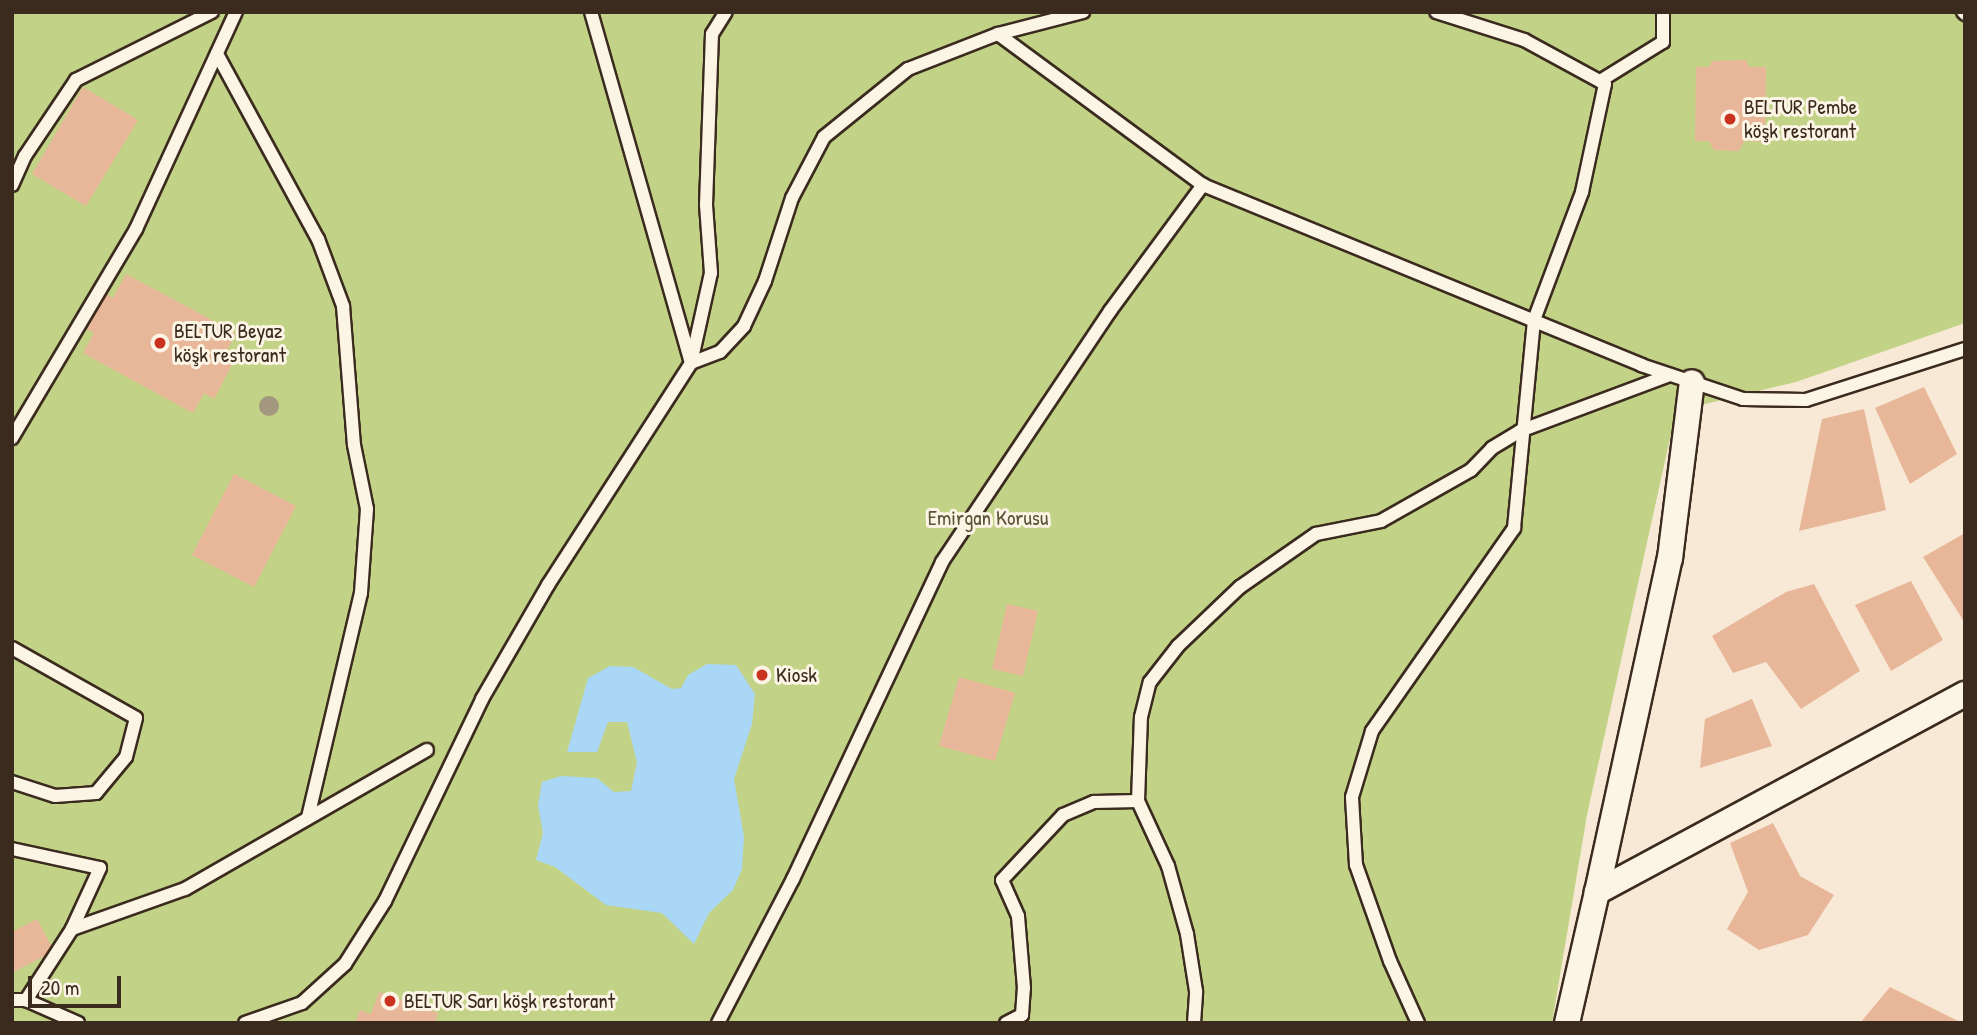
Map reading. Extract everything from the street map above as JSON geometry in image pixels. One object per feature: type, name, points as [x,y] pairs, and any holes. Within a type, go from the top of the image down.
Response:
[{"type":"street","points":[[1567,1023],[1670,558],[1681,378]]},
{"type":"street","points":[[1597,892],[1965,694]]},
{"type":"lane","points":[[12,185],[25,156],[76,80],[212,12]]},
{"type":"lane","points":[[12,438],[136,229],[236,12]]},
{"type":"lane","points":[[592,12],[691,363]]},
{"type":"lane","points":[[245,1023],[302,1003],[345,964],[385,901],[488,688],[691,363],[711,273],[706,205],[712,34],[726,12]]},
{"type":"lane","points":[[691,363],[720,352],[744,326],[765,281],[792,198],[824,137],[908,69],[998,34],[1083,12]]},
{"type":"lane","points":[[1418,1023],[1390,961],[1356,865],[1352,797],[1372,731],[1514,528],[1520,430],[1534,320],[1582,192],[1605,84],[1524,40],[1436,12]]},
{"type":"lane","points":[[1600,80],[1663,41],[1663,12]]},
{"type":"lane","points":[[998,34],[1203,186],[1681,378],[1743,399],[1806,400],[1965,349]]},
{"type":"lane","points":[[217,54],[318,239],[343,306],[354,445],[367,509],[362,579],[330,735],[308,818]]},
{"type":"lane","points":[[718,1023],[793,879],[942,562],[1110,311],[1203,186]]},
{"type":"lane","points":[[1194,1023],[1196,991],[1187,934],[1168,866],[1138,801],[1141,717],[1150,682],[1178,646],[1240,587],[1316,534],[1381,522],[1471,470],[1492,448],[1520,430],[1681,378]]},
{"type":"lane","points":[[12,648],[136,718],[126,757],[96,793],[55,796],[12,782]]},
{"type":"lane","points":[[72,929],[185,889],[427,750]]},
{"type":"lane","points":[[1006,1023],[1022,1015],[1024,988],[1018,916],[1002,880],[1063,815],[1094,802],[1138,801]]},
{"type":"lane","points":[[12,849],[100,868],[72,929],[26,1000]]},
{"type":"lane","points":[[12,1000],[26,1000],[78,1023]]},
{"type":"green space","name":"Emirgan Korusu","points":[[12,12],[1965,12],[1965,323],[1796,382],[1676,411],[1587,815],[1552,1023],[12,1023]]},
{"type":"water","points":[[707,664],[736,665],[755,694],[752,724],[734,779],[744,837],[742,869],[733,890],[709,913],[694,944],[662,913],[606,905],[555,867],[536,860],[543,833],[538,805],[542,782],[561,776],[597,778],[614,792],[631,791],[637,762],[627,722],[608,722],[597,752],[567,752],[588,678],[610,666],[633,667],[672,689],[681,688],[688,675]]},
{"type":"building","name":"BELTUR Pembe köşk restorant","points":[[1746,60],[1749,67],[1766,67],[1765,142],[1744,141],[1739,151],[1714,150],[1709,141],[1695,141],[1696,67],[1709,67],[1712,61]]},
{"type":"building","points":[[83,87],[138,120],[86,206],[32,174]]},
{"type":"building","name":"BELTUR Beyaz köşk restorant","points":[[126,274],[236,333],[223,358],[233,363],[214,399],[204,393],[193,413],[83,353],[94,333],[84,328],[103,292],[113,298]]},
{"type":"building","points":[[1924,387],[1957,454],[1910,484],[1875,408]]},
{"type":"building","points":[[1864,409],[1886,510],[1799,531],[1822,419]]},
{"type":"building","points":[[234,474],[296,506],[254,587],[192,555]]},
{"type":"building","points":[[1965,533],[1965,623],[1923,557]]},
{"type":"building","points":[[1911,581],[1943,640],[1891,671],[1855,605]]},
{"type":"building","points":[[1814,584],[1860,671],[1801,709],[1766,662],[1733,673],[1712,636],[1786,592]]},
{"type":"building","points":[[1007,604],[1038,611],[1023,676],[992,669]]},
{"type":"building","points":[[959,677],[1015,693],[995,761],[939,746]]},
{"type":"building","points":[[1752,699],[1772,746],[1700,768],[1705,719]]},
{"type":"building","points":[[1773,823],[1800,876],[1834,895],[1808,935],[1759,950],[1727,929],[1748,892],[1730,843]]},
{"type":"building","points":[[37,919],[54,951],[12,973],[12,932]]},
{"type":"building","points":[[1890,987],[1962,1023],[1860,1023]]},
{"type":"building","name":"BELTUR Sarı köşk restorant","points":[[379,992],[438,1013],[435,1023],[355,1023],[360,1010],[371,1014]]},
{"type":"place","name":"BELTUR Pembe köşk restorant","points":[[1730,119]]},
{"type":"place","name":"BELTUR Beyaz köşk restorant","points":[[160,343]]},
{"type":"place","name":"Kiosk","points":[[762,675]]},
{"type":"place","name":"BELTUR Sarı köşk restorant","points":[[390,1001]]}]
